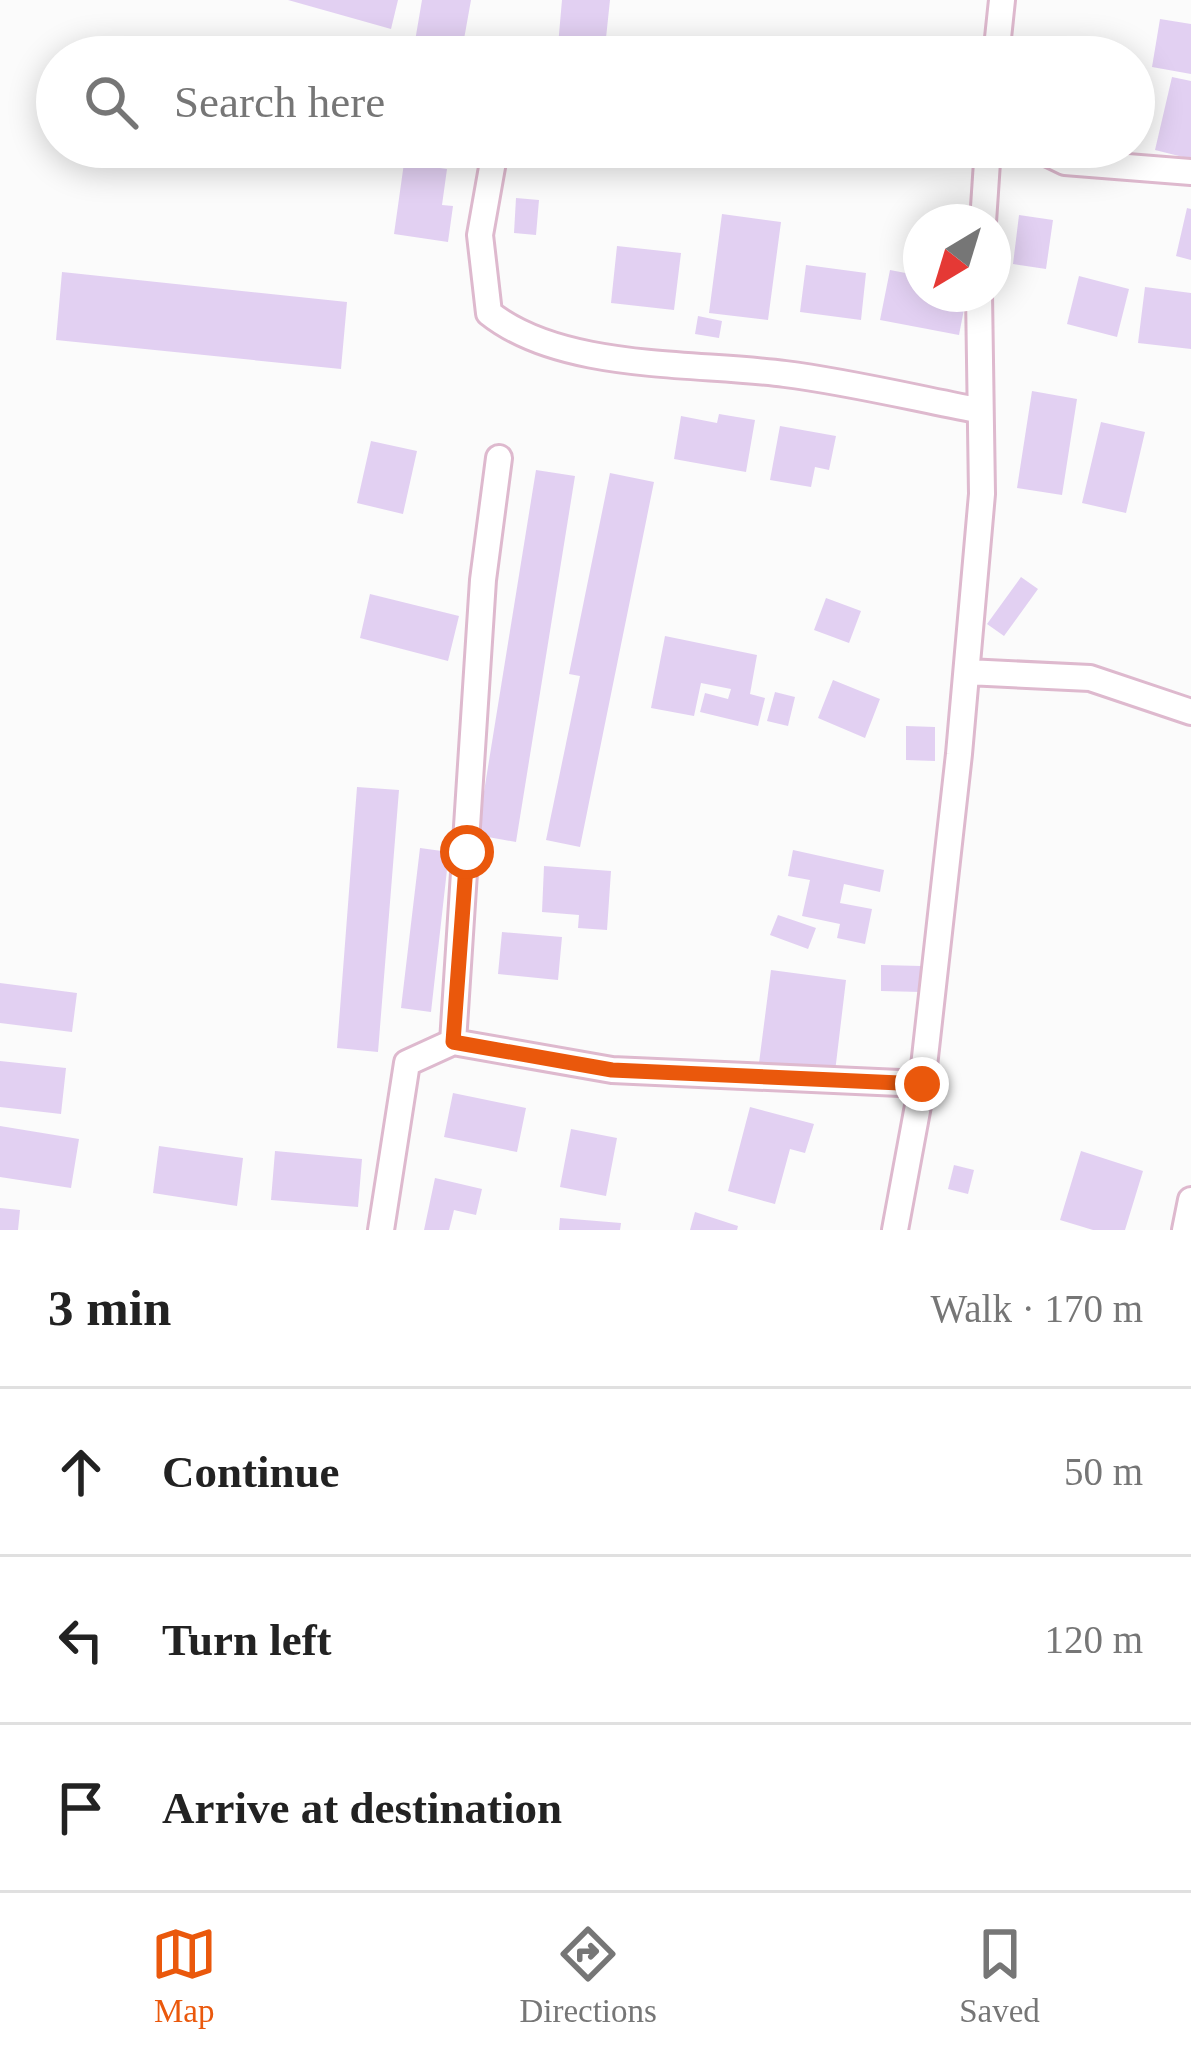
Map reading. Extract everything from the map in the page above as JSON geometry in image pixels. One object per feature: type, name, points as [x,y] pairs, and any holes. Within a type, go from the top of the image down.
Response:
[{"type":"street","points":[[998,36],[1002,0]]},
{"type":"street","points":[[492,168],[480,235],[489,313],[517,335],[555,349],[790,375],[977,410]]},
{"type":"street","points":[[984,204],[987,168]]},
{"type":"street","points":[[1141,168],[1191,172]]},
{"type":"street","points":[[895,1230],[922,1084],[967,671],[982,494],[979,312]]},
{"type":"street","points":[[453,1042],[483,580],[499,458]]},
{"type":"street","points":[[967,671],[1090,678],[1191,712]]},
{"type":"street","points":[[381,1230],[407,1063],[453,1042],[612,1070],[922,1084]]},
{"type":"street","points":[[1185,1230],[1191,1200]]},
{"type":"building","points":[[288,0],[398,0],[391,29]]},
{"type":"building","points":[[422,0],[471,0],[465,36],[416,36]]},
{"type":"building","points":[[562,0],[610,0],[606,36],[559,36]]},
{"type":"building","points":[[1160,19],[1191,24],[1191,74],[1155,68]]},
{"type":"building","points":[[1172,77],[1191,81],[1191,159],[1155,150]]},
{"type":"building","points":[[403,168],[447,169],[442,205],[453,206],[448,242],[394,234]]},
{"type":"building","points":[[516,198],[539,200],[536,235],[514,233]]},
{"type":"building","points":[[1187,208],[1191,209],[1191,260],[1176,256]]},
{"type":"building","points":[[722,214],[781,222],[768,320],[709,313]]},
{"type":"building","points":[[1019,215],[1053,220],[1046,269],[1013,264]]},
{"type":"building","points":[[617,246],[681,253],[674,310],[611,303]]},
{"type":"building","points":[[806,265],[866,273],[861,320],[800,312]]},
{"type":"building","points":[[890,270],[903,273],[903,312],[963,312],[959,335],[880,320]]},
{"type":"building","points":[[62,272],[347,302],[341,369],[56,340]]},
{"type":"building","points":[[1079,276],[1129,289],[1117,337],[1067,324]]},
{"type":"building","points":[[1145,287],[1191,293],[1191,349],[1138,343]]},
{"type":"building","points":[[698,316],[722,321],[719,338],[695,334]]},
{"type":"building","points":[[1032,391],[1077,399],[1062,495],[1017,488]]},
{"type":"building","points":[[719,414],[755,420],[746,472],[674,459],[681,416],[717,423]]},
{"type":"building","points":[[1101,422],[1145,432],[1126,513],[1082,503]]},
{"type":"building","points":[[780,426],[836,436],[829,470],[815,467],[811,487],[770,480]]},
{"type":"building","points":[[371,441],[417,451],[403,514],[357,503]]},
{"type":"building","points":[[536,470],[575,476],[516,842],[477,835]]},
{"type":"building","points":[[610,473],[654,482],[580,847],[546,840],[580,676],[569,674]]},
{"type":"building","points":[[1021,577],[1038,589],[1004,636],[987,624]]},
{"type":"building","points":[[370,594],[459,616],[448,661],[360,638]]},
{"type":"building","points":[[826,598],[861,611],[849,643],[814,630]]},
{"type":"building","points":[[665,636],[757,655],[750,694],[765,698],[758,726],[700,712],[705,693],[728,699],[731,689],[701,683],[694,716],[651,708]]},
{"type":"building","points":[[833,680],[880,699],[865,738],[818,718]]},
{"type":"building","points":[[775,692],[795,697],[788,726],[767,721]]},
{"type":"building","points":[[906,726],[935,727],[935,761],[906,760]]},
{"type":"building","points":[[357,787],[399,790],[378,1052],[337,1048]]},
{"type":"building","points":[[420,848],[449,852],[431,1012],[401,1008]]},
{"type":"building","points":[[793,850],[884,870],[880,892],[844,884],[840,903],[872,909],[865,944],[837,938],[840,924],[802,916],[810,880],[788,876]]},
{"type":"building","points":[[544,866],[611,871],[607,930],[578,928],[579,915],[542,912]]},
{"type":"building","points":[[778,915],[816,928],[808,949],[770,935]]},
{"type":"building","points":[[502,932],[562,937],[558,980],[498,974]]},
{"type":"building","points":[[881,965],[921,966],[921,992],[881,991]]},
{"type":"building","points":[[771,970],[846,980],[835,1072],[759,1063]]},
{"type":"building","points":[[0,983],[77,993],[72,1032],[0,1023]]},
{"type":"building","points":[[0,1061],[66,1068],[61,1114],[0,1107]]},
{"type":"building","points":[[453,1093],[526,1108],[517,1152],[444,1137]]},
{"type":"building","points":[[750,1107],[814,1124],[805,1153],[790,1149],[775,1204],[728,1191]]},
{"type":"building","points":[[0,1126],[79,1139],[71,1188],[0,1177]]},
{"type":"building","points":[[571,1129],[617,1138],[606,1196],[560,1187]]},
{"type":"building","points":[[159,1146],[243,1158],[237,1206],[153,1193]]},
{"type":"building","points":[[275,1151],[362,1159],[358,1207],[271,1200]]},
{"type":"building","points":[[1081,1151],[1143,1171],[1125,1230],[1093,1230],[1060,1220]]},
{"type":"building","points":[[954,1165],[974,1170],[968,1194],[948,1189]]},
{"type":"building","points":[[435,1178],[482,1189],[476,1215],[454,1210],[449,1230],[424,1230]]},
{"type":"building","points":[[0,1208],[20,1210],[18,1230],[0,1230]]},
{"type":"building","points":[[695,1212],[738,1226],[737,1230],[690,1230]]},
{"type":"building","points":[[560,1218],[621,1223],[620,1230],[559,1230]]},
{"type":"route","points":[[467,852],[453,1042],[612,1070],[922,1084]]}]
